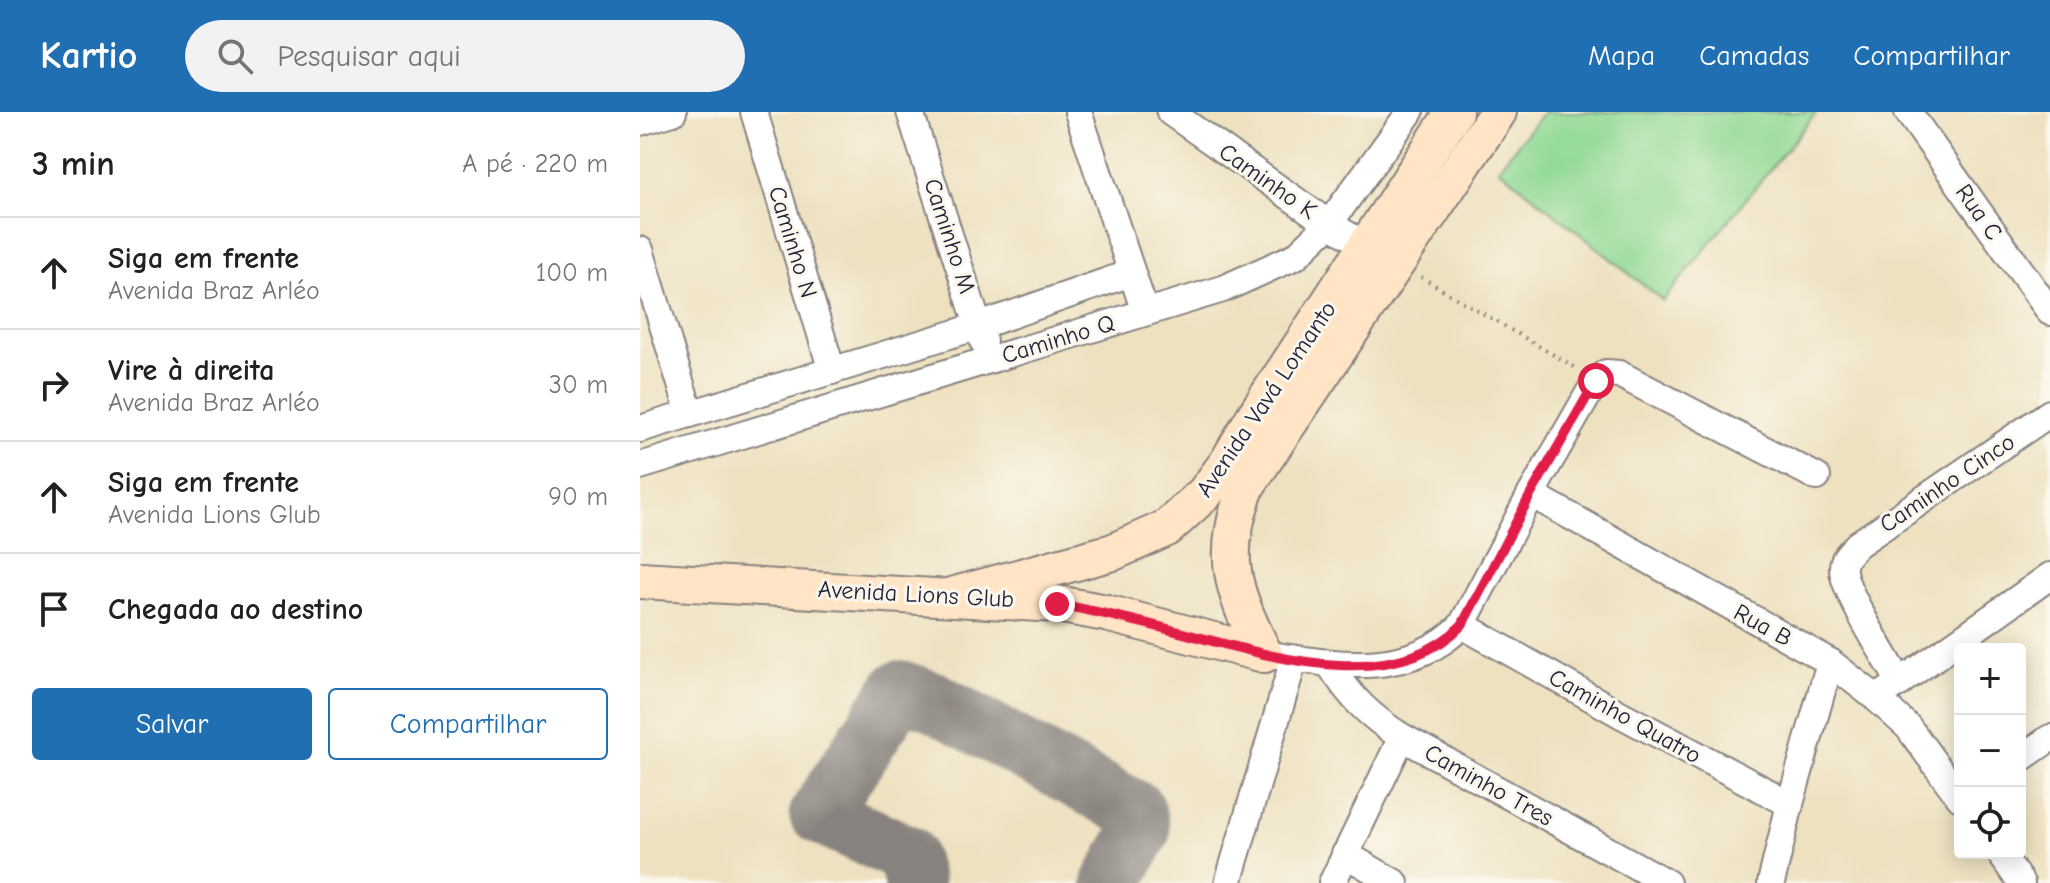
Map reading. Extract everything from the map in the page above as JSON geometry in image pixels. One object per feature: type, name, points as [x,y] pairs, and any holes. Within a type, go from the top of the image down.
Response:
[{"type":"street","points":[[640,122],[673,112]]},
{"type":"street","name":"Caminho N","points":[[754,112],[832,371]]},
{"type":"street","name":"Caminho M","points":[[910,112],[989,359]]},
{"type":"street","points":[[1078,112],[1145,312]]},
{"type":"street","name":"Caminho K","points":[[1170,112],[1329,224],[1381,255]]},
{"type":"street","name":"Caminho Q","points":[[640,466],[1223,289],[1296,256],[1329,224],[1410,112]]},
{"type":"street","name":"Avenida Vavá Lomanto","points":[[951,596],[1113,552],[1167,528],[1179,519],[1205,493],[1228,462],[1253,419],[1498,112]]},
{"type":"street","name":"Rua C","points":[[1908,112],[2050,312]]},
{"type":"street","name":"Avenida Vavá Lomanto","points":[[1279,657],[1243,613],[1233,581],[1231,554],[1238,509],[1247,485],[1381,255],[1446,115]]},
{"type":"street","points":[[640,250],[690,414]]},
{"type":"street","name":"Caminho Q","points":[[640,429],[979,326],[1131,273]]},
{"type":"street","points":[[1462,625],[1531,494],[1601,376],[1613,372],[1817,477]]},
{"type":"street","name":"Caminho Cinco","points":[[1900,683],[1849,589],[1843,570],[1845,556],[1858,544],[2050,413]]},
{"type":"street","name":"Rua B","points":[[1531,494],[1830,662],[1908,727],[1954,790]]},
{"type":"street","points":[[1876,698],[2050,576]]},
{"type":"street","name":"Avenida Lions Glub","points":[[640,580],[1057,604],[1106,613],[1279,657],[1330,665],[1371,664],[1410,658],[1447,641],[1462,625]]},
{"type":"street","name":"Caminho Quatro","points":[[1462,625],[1620,714],[1790,804]]},
{"type":"street","points":[[1228,883],[1279,657]]},
{"type":"street","points":[[1771,883],[1830,662]]},
{"type":"street","name":"Caminho Tres","points":[[1330,665],[1345,688],[1371,717],[1667,883]]},
{"type":"street","points":[[1332,883],[1402,737]]},
{"type":"street","points":[[2026,755],[2050,738]]},
{"type":"street","points":[[1345,854],[1395,883]]},
{"type":"street","points":[[2004,859],[2021,883]]},
{"type":"path","points":[[1381,255],[1596,381]]},
{"type":"green space","points":[[1544,112],[1817,112],[1663,301],[1498,168]]},
{"type":"taxiway","points":[[914,883],[906,854],[819,814],[900,690],[933,701],[1136,811],[1140,832],[1112,883]]},
{"type":"route","points":[[1057,604],[1106,613],[1264,654],[1330,665],[1371,664],[1410,658],[1432,650],[1447,641],[1462,625],[1531,494],[1596,381]]}]
